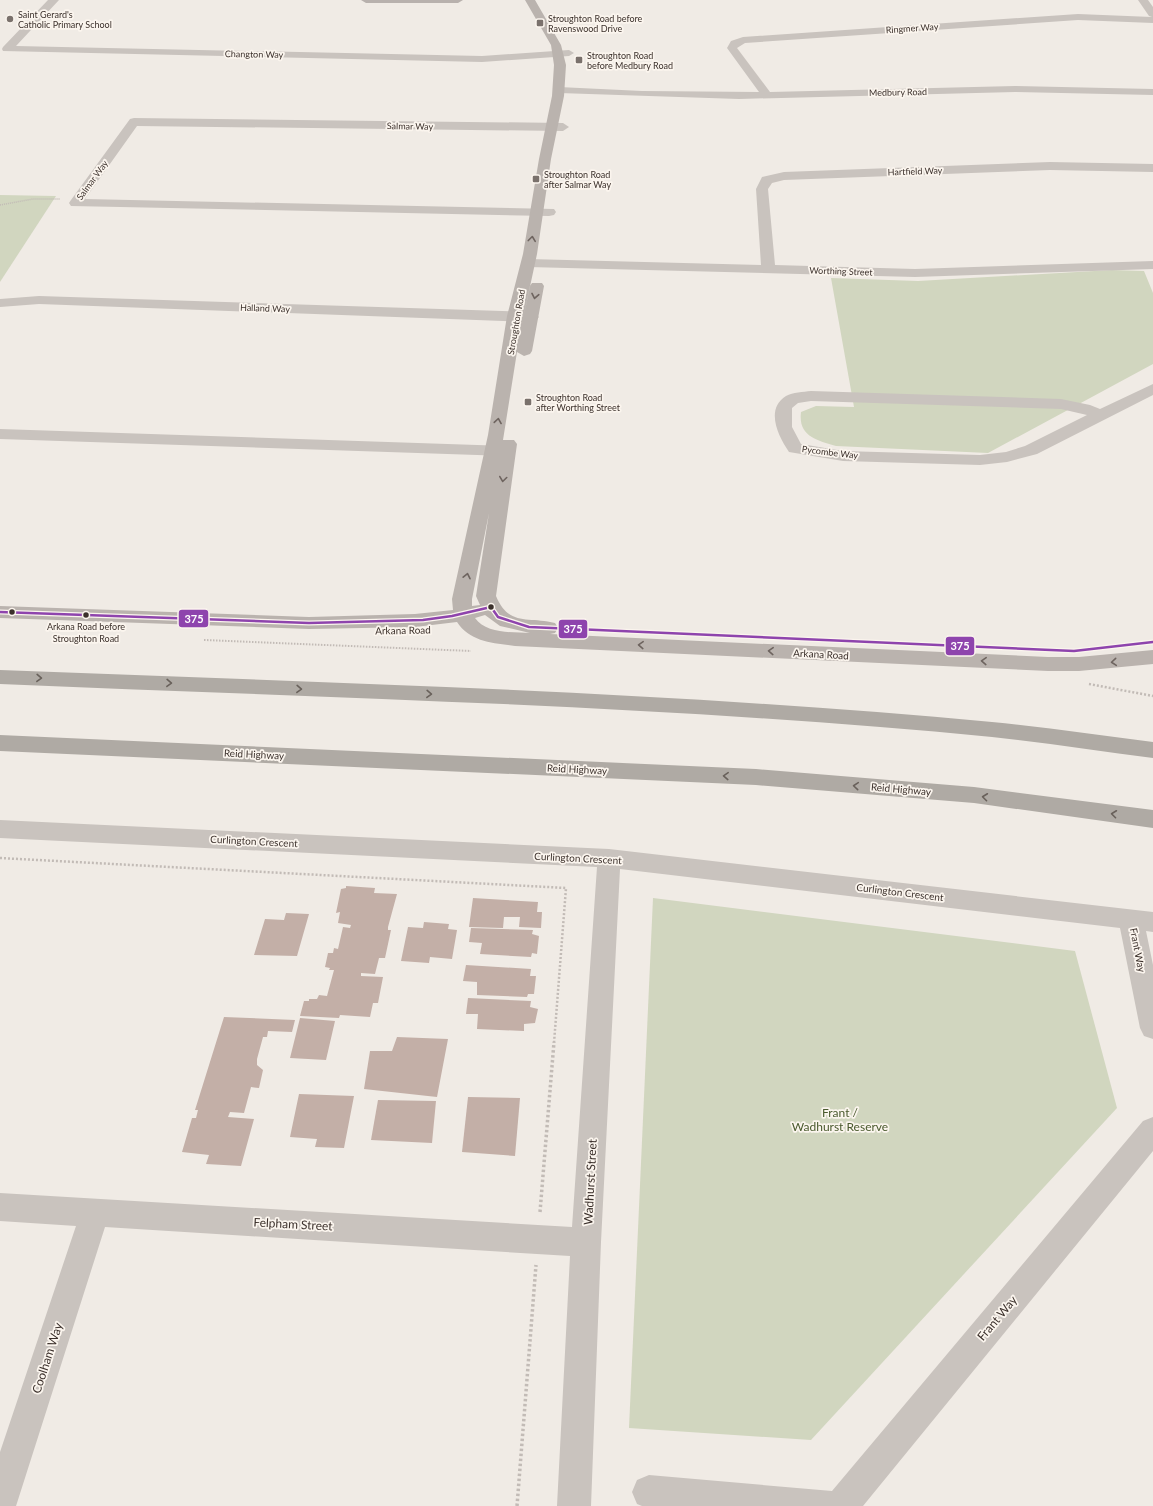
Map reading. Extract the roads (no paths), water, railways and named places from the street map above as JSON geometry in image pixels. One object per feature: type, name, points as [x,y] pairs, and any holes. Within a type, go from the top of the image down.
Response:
[{"type":"highway","points":[[0,677],[586,701],[793,713],[994,730],[1153,750]]},
{"type":"highway","name":"Reid Highway","points":[[0,743],[756,777],[974,795],[1153,819]]},
{"type":"main road","points":[[366,0],[458,0]]},
{"type":"street","name":"Changton Way","points":[[54,0],[8,49],[482,59],[564,54]]},
{"type":"street","name":"Stroughton Road","points":[[530,0],[564,54]]},
{"type":"street","name":"Stroughton Road","points":[[466,619],[462,599],[500,451],[531,317],[535,263],[542,212],[564,93],[560,65],[564,54],[543,0]]},
{"type":"street","points":[[1143,0],[1153,14]]},
{"type":"street","name":"Ringmer Way","points":[[767,95],[732,48],[735,43],[751,39],[1078,17],[1153,20]]},
{"type":"street","name":"Medbury Road","points":[[564,93],[767,95],[1015,89],[1153,92]]},
{"type":"street","name":"Salmar Way","points":[[542,212],[76,203],[134,122],[557,127]]},
{"type":"street","name":"Hartfield Way","points":[[768,269],[762,189],[768,180],[784,176],[1050,166],[1153,168]]},
{"type":"street","name":"Stroughton Road","points":[[493,611],[486,596],[515,316],[535,263]]},
{"type":"street","name":"Worthing Street","points":[[535,263],[915,273],[1126,264],[1153,265]]},
{"type":"street","name":"Halland Way","points":[[0,303],[39,300],[531,317]]},
{"type":"street","name":"Pycombe Way","points":[[1100,415],[1084,408],[1061,404],[811,396],[793,399],[784,406],[784,427],[795,448],[842,456],[980,460],[1007,457],[1031,450],[1153,389]]},
{"type":"street","points":[[0,434],[500,451]]},
{"type":"street","name":"Arkana Road","points":[[0,612],[309,623],[332,630],[391,631],[429,630],[493,611],[510,622],[529,627],[1074,651],[1153,642]]},
{"type":"street","name":"Arkana Road","points":[[466,619],[476,631],[489,636],[515,639],[1048,664],[1079,664],[1153,657]]},
{"type":"street","name":"Curlington Crescent","points":[[0,829],[609,858],[1142,921]]},
{"type":"street","name":"Wadhurst Street","points":[[574,1506],[586,1242],[609,858]]},
{"type":"street","name":"Frant Way","points":[[1142,921],[1153,1028]]},
{"type":"street","name":"Frant Way","points":[[842,1506],[1153,1130]]},
{"type":"street","name":"Felpham Street","points":[[0,1207],[586,1242]]},
{"type":"street","name":"Coolham Way","points":[[0,1503],[95,1213]]},
{"type":"street","points":[[649,1492],[828,1506]]},
{"type":"place","name":"Saint Gerard's Catholic Primary School","points":[[10,19]]},
{"type":"place","name":"Stroughton Road before Ravenswood Drive","points":[[540,23]]},
{"type":"place","name":"Stroughton Road before Medbury Road","points":[[579,60]]},
{"type":"place","name":"Stroughton Road after Salmar Way","points":[[536,179]]},
{"type":"place","name":"Stroughton Road after Worthing Street","points":[[528,402]]},
{"type":"place","name":"Arkana Road before Stroughton Road","points":[[86,615]]},
{"type":"park label","name":"Frant / Wadhurst Reserve","points":[[840,1119]]}]
